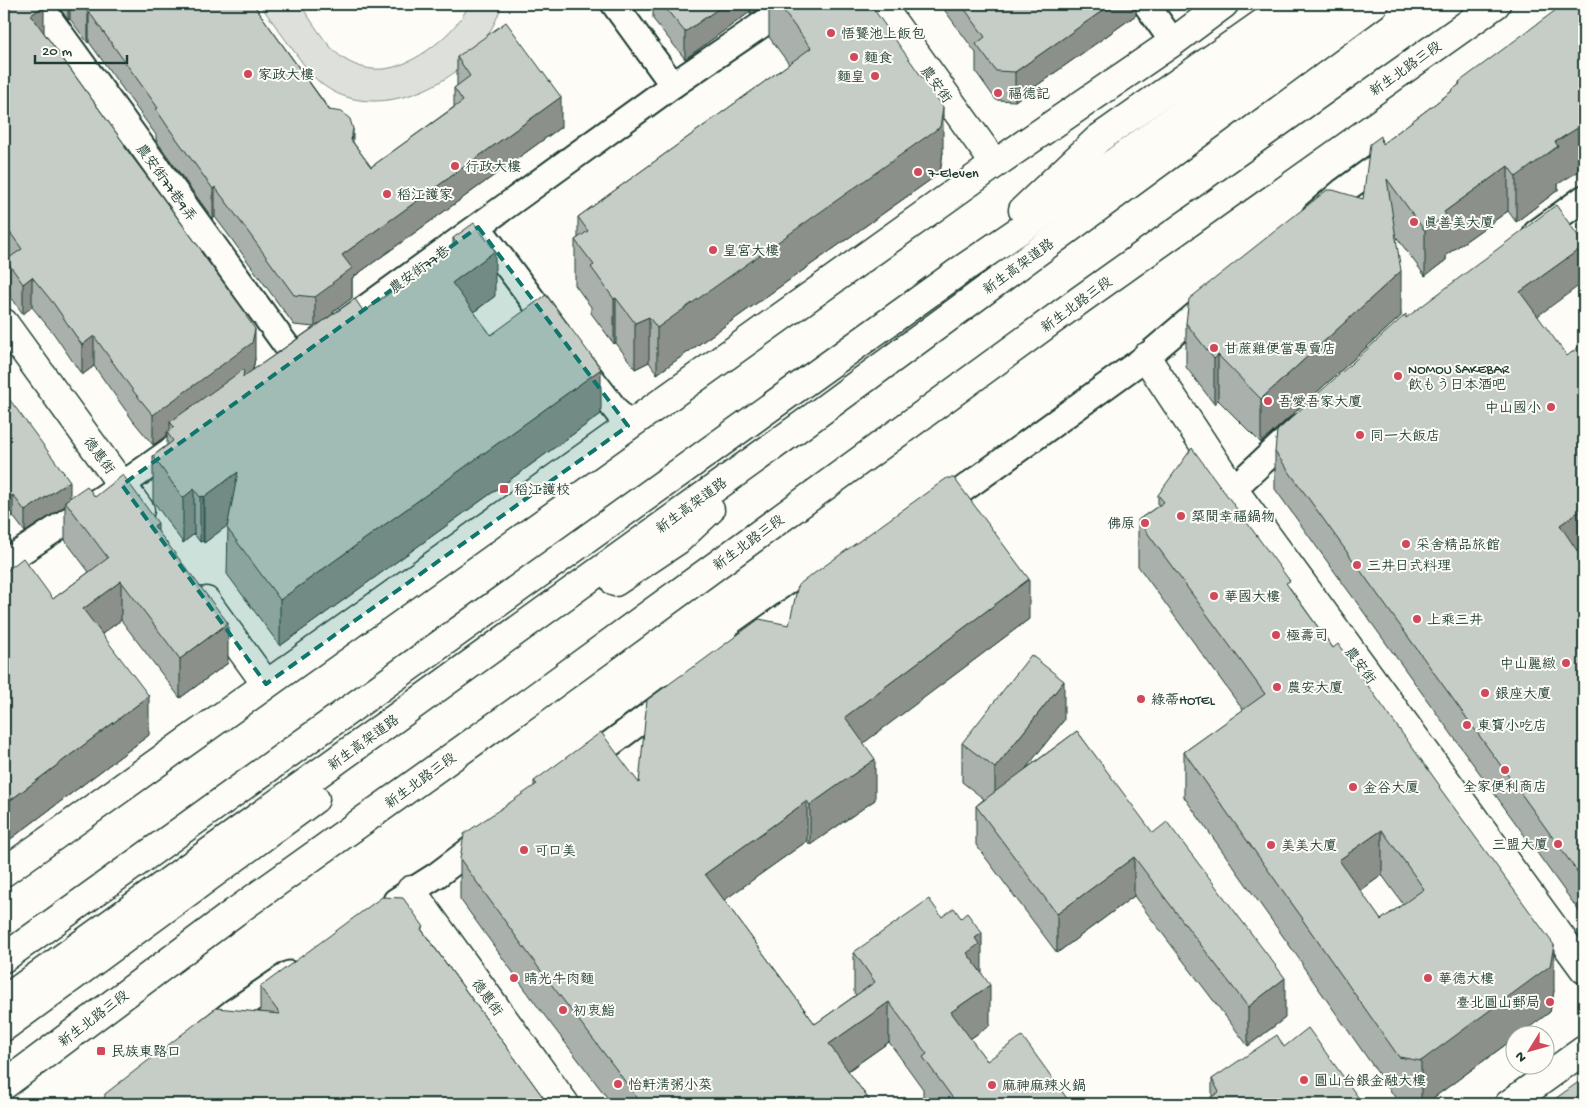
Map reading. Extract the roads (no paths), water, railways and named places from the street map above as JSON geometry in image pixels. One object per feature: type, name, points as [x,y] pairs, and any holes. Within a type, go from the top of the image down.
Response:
[{"type":"main road","name":"農安街","points":[[880,4],[995,164]]},
{"type":"main road","points":[[4,872],[995,164],[1174,42],[1224,4]]},
{"type":"main road","points":[[960,270],[1098,139],[1290,4]]},
{"type":"main road","name":"新生高架道路","points":[[4,958],[960,270],[1041,215],[1334,4]]},
{"type":"main road","name":"新生高架道路","points":[[4,1000],[805,423],[1374,4]]},
{"type":"main road","name":"新生北路三段","points":[[4,1085],[236,912],[532,700],[1080,300],[1496,4]]},
{"type":"main road","name":"德惠街","points":[[4,323],[157,533]]},
{"type":"main road","name":"農安街","points":[[1146,357],[1233,489],[1584,969]]},
{"type":"main road","points":[[4,1028],[527,644],[678,540],[805,423]]},
{"type":"main road","points":[[192,581],[266,684]]},
{"type":"main road","name":"德惠街","points":[[411,890],[566,1104]]},
{"type":"main road","points":[[1509,1104],[1584,1050]]},
{"type":"street","name":"農安街77巷9弄","points":[[39,4],[302,355]]},
{"type":"street","points":[[614,4],[673,85]]},
{"type":"street","name":"農安街77巷","points":[[302,355],[673,85],[792,4]]},
{"type":"street","points":[[1146,4],[1174,42]]},
{"type":"street","points":[[1297,230],[1342,192],[1410,142]]},
{"type":"street","points":[[1520,245],[1584,198]]},
{"type":"street","points":[[478,227],[628,426]]},
{"type":"street","points":[[918,522],[1146,357],[1229,287]]},
{"type":"street","points":[[1233,489],[1320,409]]},
{"type":"street","points":[[4,563],[122,485],[201,428]]},
{"type":"street","points":[[730,656],[840,577]]},
{"type":"street","points":[[565,778],[690,684]]},
{"type":"street","points":[[376,915],[411,890],[437,875],[502,826]]},
{"type":"street","points":[[192,1044],[233,1012],[304,964]]},
{"type":"place","name":"悟饕池上飯包","points":[[831,33]]},
{"type":"place","name":"麵食","points":[[854,57]]},
{"type":"place","name":"家政大樓","points":[[248,74]]},
{"type":"place","name":"麵皇","points":[[875,76]]},
{"type":"place","name":"福德記","points":[[998,93]]},
{"type":"place","name":"行政大樓","points":[[455,166]]},
{"type":"place","name":"7-Eleven","points":[[918,172]]},
{"type":"place","name":"稻江護家","points":[[387,194]]},
{"type":"place","name":"真善美大廈","points":[[1414,222]]},
{"type":"place","name":"皇宮大樓","points":[[713,250]]},
{"type":"place","name":"甘蔗雞便當專賣店","points":[[1214,348]]},
{"type":"place","name":"NOMOU SAKEBAR 飲もう日本酒吧","points":[[1398,376]]},
{"type":"place","name":"吾愛吾家大廈","points":[[1268,401]]},
{"type":"place","name":"中山國小","points":[[1551,407]]},
{"type":"place","name":"同一大飯店","points":[[1360,435]]},
{"type":"place","name":"稻江護校","points":[[504,489]]},
{"type":"place","name":"築間幸福鍋物","points":[[1181,516]]},
{"type":"place","name":"佛原","points":[[1145,523]]},
{"type":"place","name":"采舍精品旅館","points":[[1406,544]]},
{"type":"place","name":"三井日式料理","points":[[1357,565]]},
{"type":"place","name":"華國大樓","points":[[1214,596]]},
{"type":"place","name":"上乘三井","points":[[1417,619]]},
{"type":"place","name":"極壽司","points":[[1276,635]]},
{"type":"place","name":"中山麗緻","points":[[1566,663]]},
{"type":"place","name":"農安大廈","points":[[1277,687]]},
{"type":"place","name":"銀座大廈","points":[[1485,693]]},
{"type":"place","name":"綠蒂HOTEL","points":[[1141,699]]},
{"type":"place","name":"東寶小吃店","points":[[1467,725]]},
{"type":"place","name":"全家便利商店","points":[[1505,770]]},
{"type":"place","name":"金谷大厦","points":[[1353,787]]},
{"type":"place","name":"三盟大廈","points":[[1558,844]]},
{"type":"place","name":"美美大廈","points":[[1271,845]]},
{"type":"place","name":"可口美","points":[[524,850]]},
{"type":"place","name":"晴光牛肉麵","points":[[514,978]]},
{"type":"place","name":"華德大樓","points":[[1428,978]]},
{"type":"place","name":"臺北圓山郵局","points":[[1550,1002]]},
{"type":"place","name":"初衷鮨","points":[[563,1010]]},
{"type":"place","name":"民族東路口","points":[[101,1051]]},
{"type":"place","name":"圓山台銀金融大樓","points":[[1304,1080]]},
{"type":"place","name":"怡軒清粥小菜","points":[[618,1084]]},
{"type":"place","name":"麻神麻辣火鍋","points":[[992,1085]]}]
